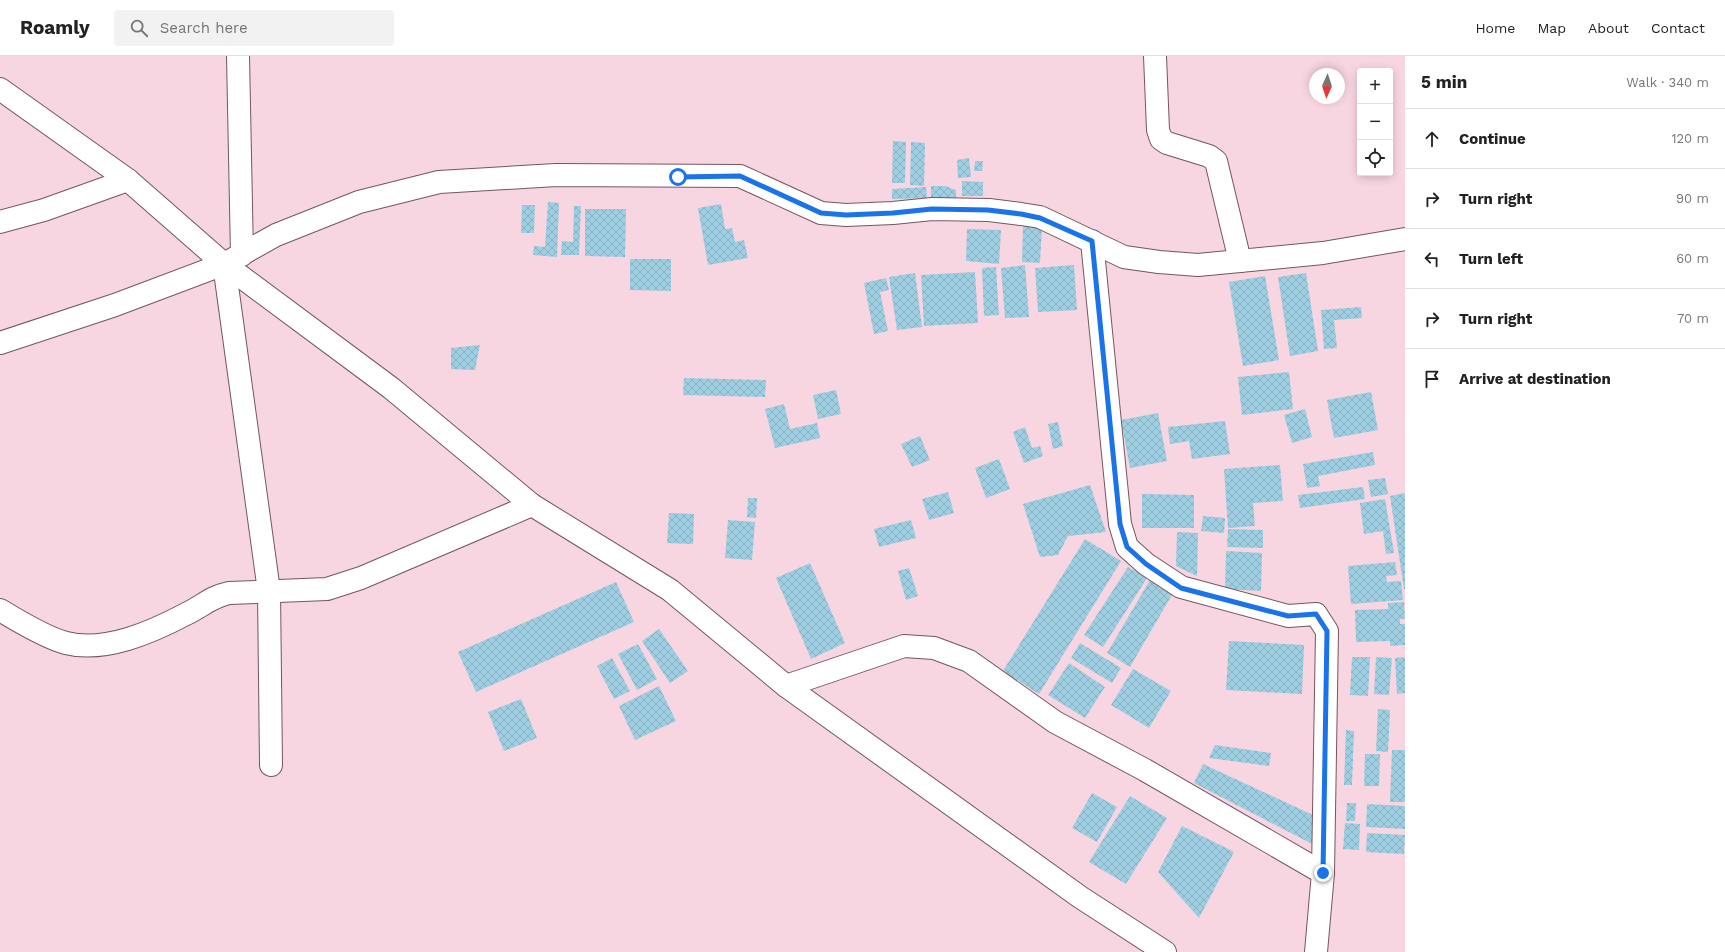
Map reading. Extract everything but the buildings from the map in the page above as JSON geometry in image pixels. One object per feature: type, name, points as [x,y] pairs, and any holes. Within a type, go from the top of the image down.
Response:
[{"type":"street","points":[[238,56],[233,260],[269,591],[271,765]]},
{"type":"street","points":[[1155,56],[1158,130],[1161,139],[1167,143],[1209,156],[1216,161],[1240,261]]},
{"type":"street","points":[[0,89],[128,180],[233,260],[532,505],[670,590],[786,686],[1080,897],[1165,952]]},
{"type":"street","points":[[0,344],[115,305],[233,260],[276,235],[359,202],[439,182],[556,176],[740,176],[821,213],[846,215],[893,213],[932,209],[988,210],[1040,218],[1124,257],[1159,262],[1198,265],[1323,253],[1405,239]]},
{"type":"street","points":[[0,222],[44,210],[128,180]]},
{"type":"street","points":[[1092,241],[1120,524],[1127,547],[1146,564],[1181,588],[1288,616],[1316,614],[1327,631],[1323,873],[1316,952]]},
{"type":"street","points":[[0,610],[23,623],[66,643],[93,646],[122,642],[186,614],[214,596],[230,593],[327,589],[361,578],[532,505]]},
{"type":"street","points":[[786,686],[904,646],[934,648],[969,661],[1055,722],[1145,770],[1323,873]]},
{"type":"route","points":[[678,177],[740,176],[821,213],[846,215],[893,213],[932,209],[988,210],[1021,214],[1040,218],[1092,241],[1120,524],[1127,547],[1146,564],[1181,588],[1288,616],[1316,614],[1327,631],[1323,873]]}]
